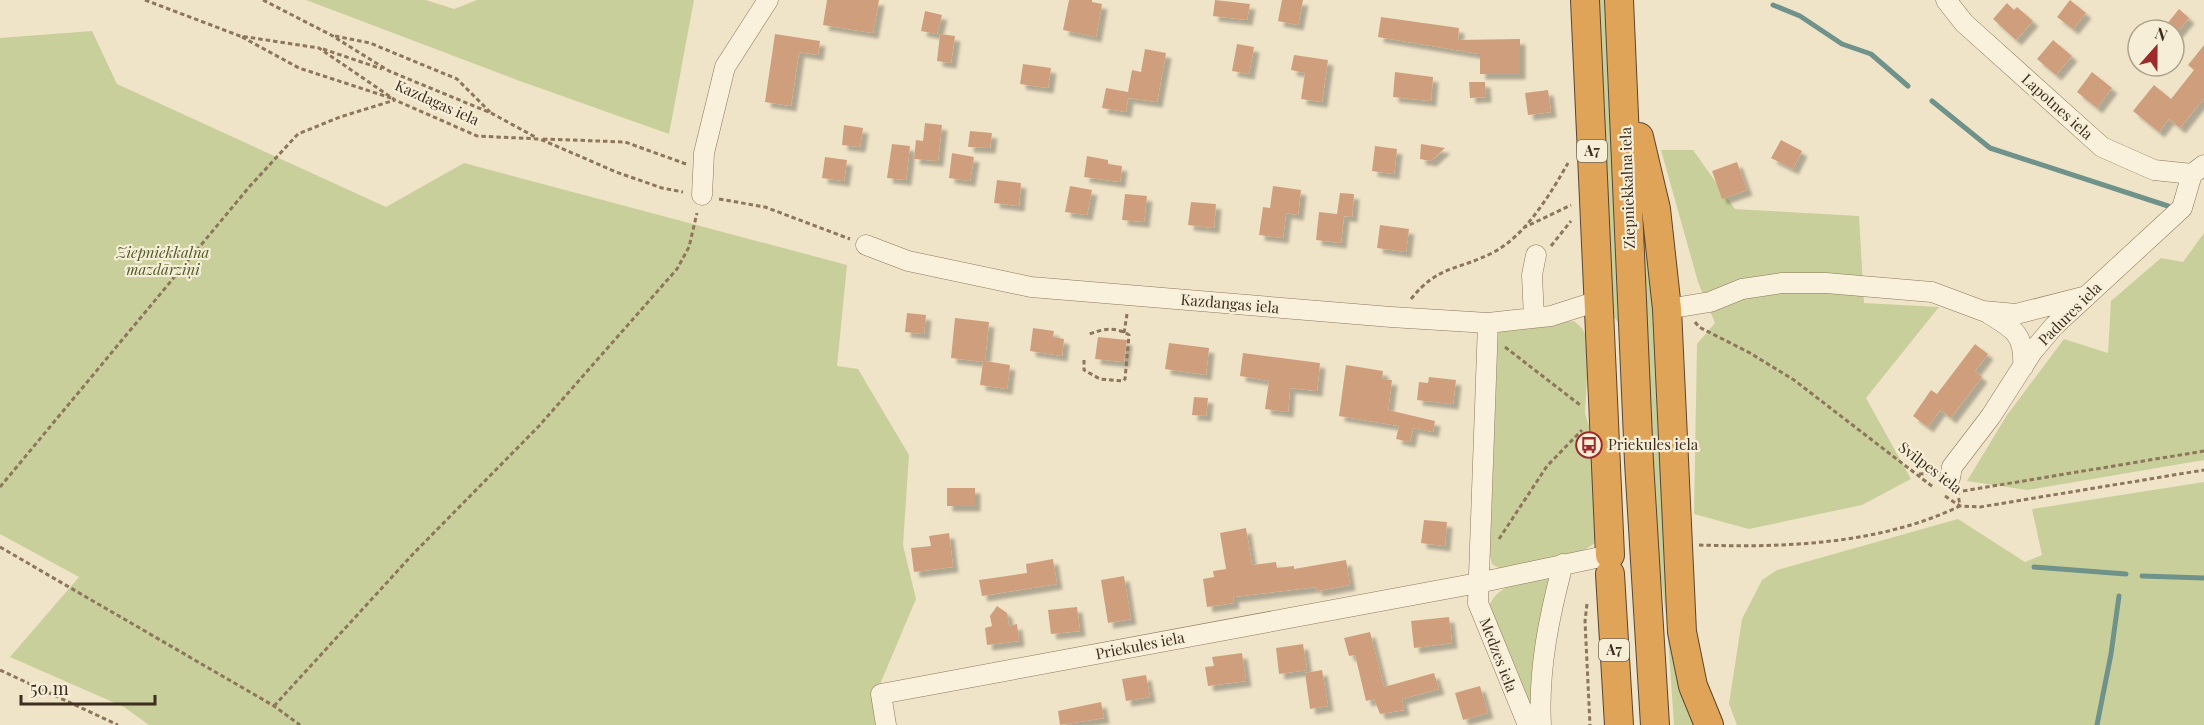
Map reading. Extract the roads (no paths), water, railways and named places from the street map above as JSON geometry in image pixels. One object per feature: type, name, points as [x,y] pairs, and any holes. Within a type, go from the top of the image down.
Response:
[{"type":"highway","name":"Ziepniekkalna iela","points":[[1586,0],[1619,725]]},
{"type":"highway","name":"Ziepniekkalna iela","points":[[1619,0],[1655,725]]},
{"type":"highway","points":[[1623,72],[1679,308],[1676,544],[1682,632],[1693,686],[1708,725]]},
{"type":"highway","name":"Ziepniekkalna iela","points":[[1598,301],[1636,376]]},
{"type":"street","points":[[702,186],[704,153],[724,67],[768,0]]},
{"type":"street","name":"Lapotnes iela","points":[[1946,0],[1964,23],[2102,147],[2154,170],[2198,170]]},
{"type":"street","name":"Padures iela","points":[[1945,485],[1952,467],[2054,326],[2182,208],[2198,170]]},
{"type":"street","name":"Kazdangas iela","points":[[866,245],[908,261],[1031,287],[1396,317],[1487,329],[1551,316],[1598,301]]},
{"type":"street","points":[[1534,318],[1532,275],[1536,255]]},
{"type":"street","points":[[1679,308],[1710,302],[1743,289],[1782,283],[1826,283],[1932,292],[1983,311],[2011,327],[2024,348],[2024,367]]},
{"type":"street","points":[[1983,311],[2016,314],[2087,296]]},
{"type":"street","name":"Medzes iela","points":[[1487,329],[1478,603],[1528,725]]},
{"type":"street","points":[[1541,725],[1539,697],[1548,621],[1563,564]]},
{"type":"street","name":"Priekules iela","points":[[886,725],[881,694],[1478,583],[1563,564],[1610,565]]},
{"type":"waterway","points":[[1773,5],[1800,16],[1842,44],[1871,54],[1908,86]]},
{"type":"waterway","points":[[1932,101],[1990,148],[2168,206]]},
{"type":"waterway","points":[[2034,567],[2126,574]]},
{"type":"waterway","points":[[2142,576],[2204,578]]},
{"type":"waterway","points":[[2097,725],[2111,654],[2119,596]]},
{"type":"place","name":"Priekules iela","points":[[1589,445]]},
{"type":"park label","name":"Ziepniekkalna mazdārziņi","points":[[163,262]]}]
